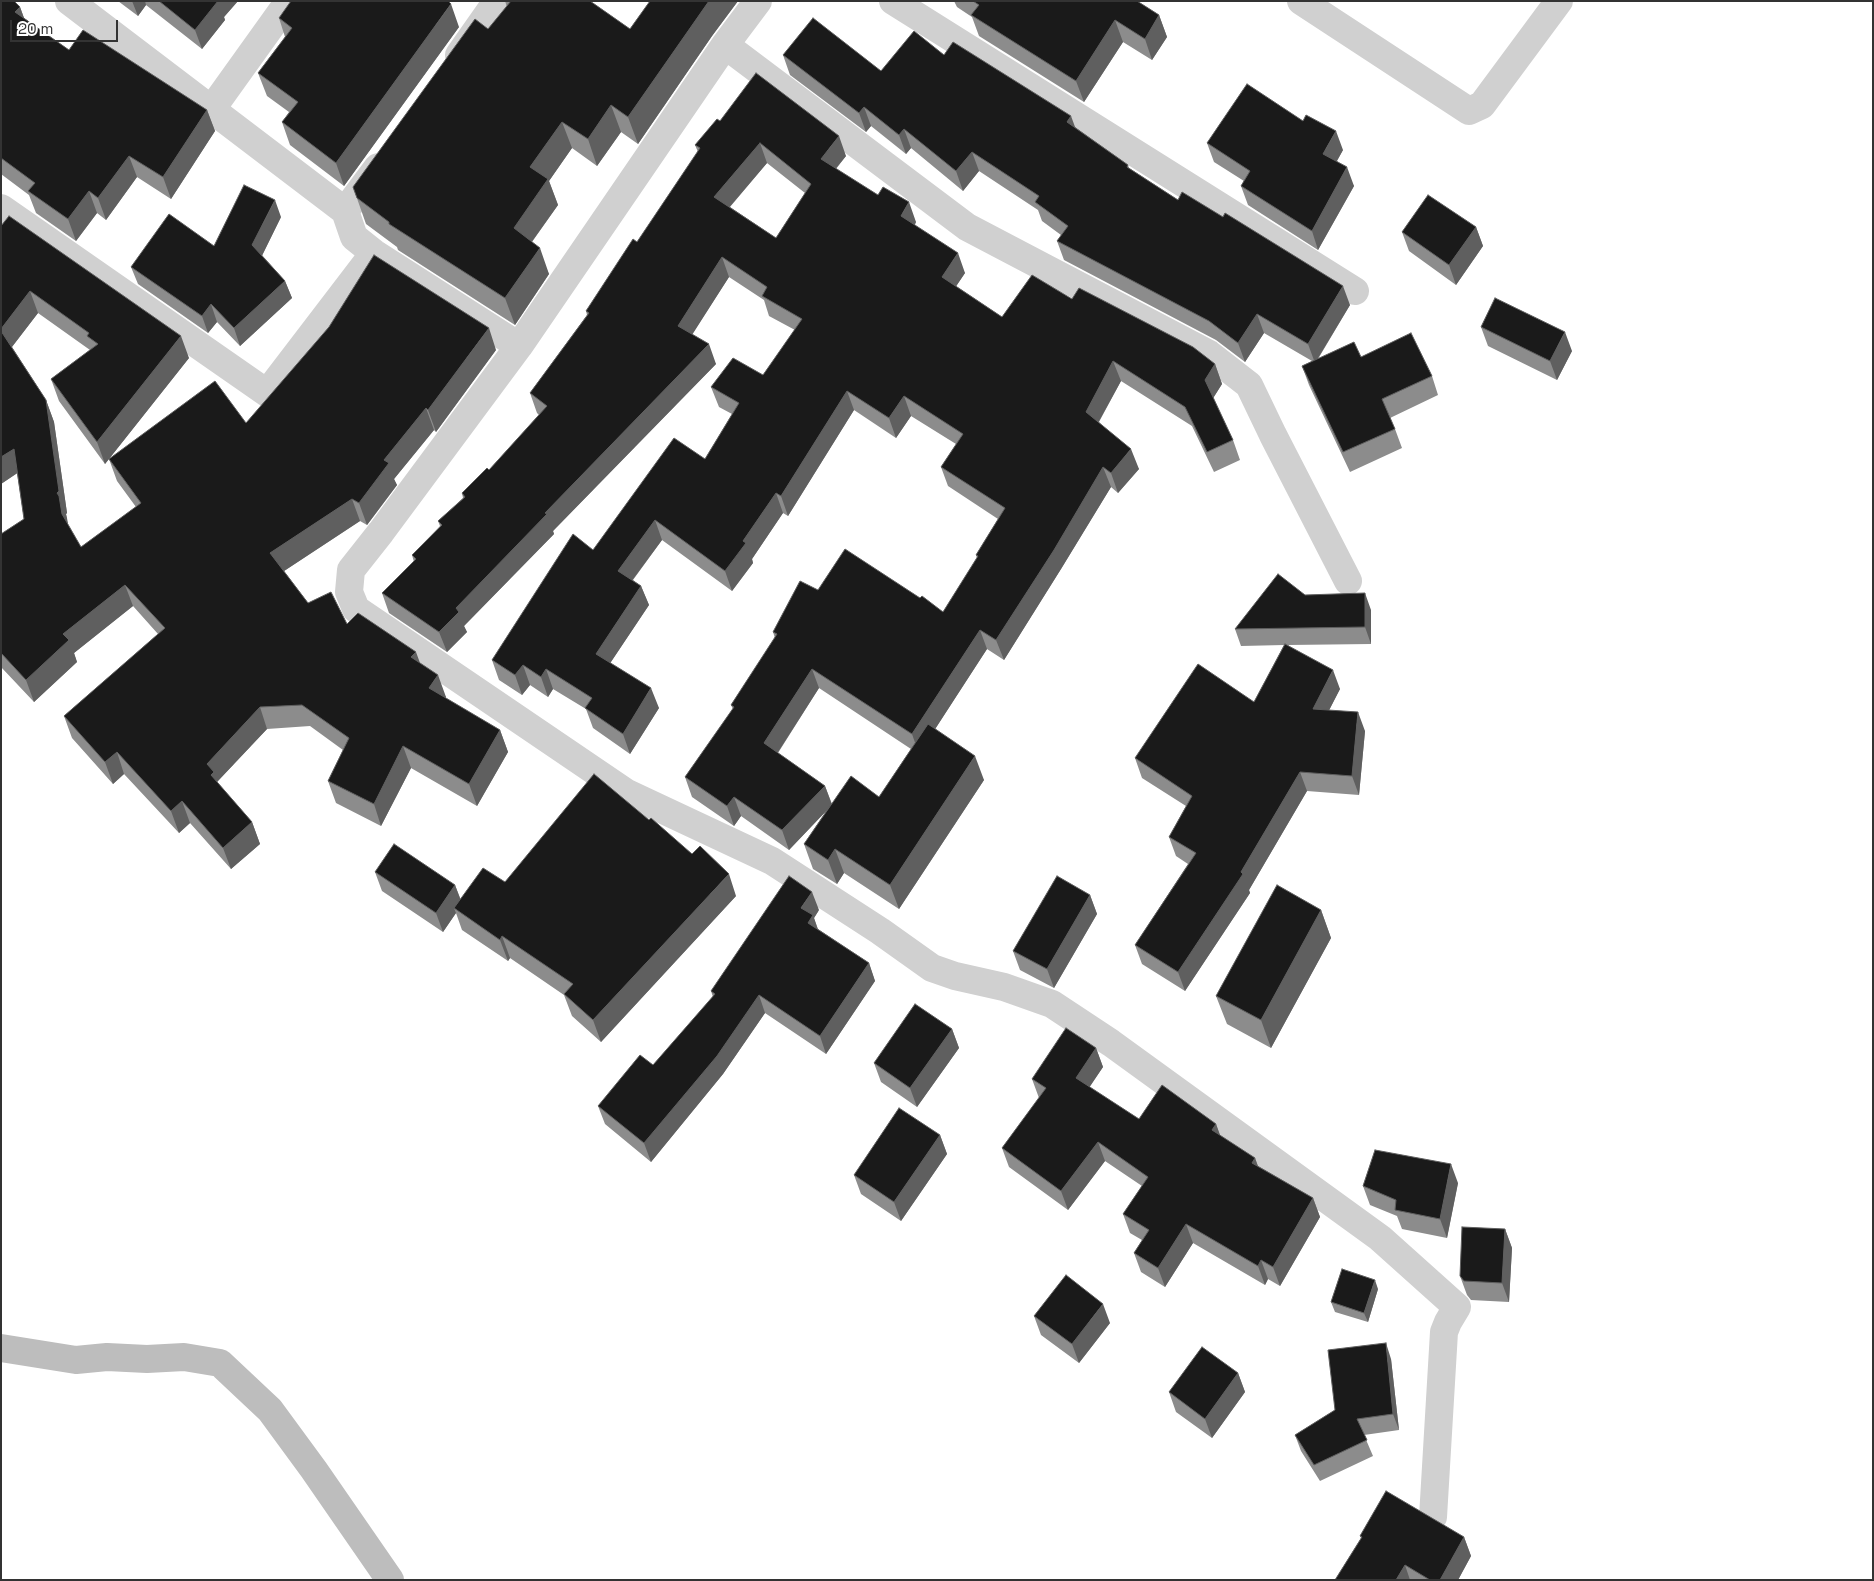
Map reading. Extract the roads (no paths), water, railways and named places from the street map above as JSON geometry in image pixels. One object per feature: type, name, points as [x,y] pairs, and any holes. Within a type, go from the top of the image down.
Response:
[{"type":"street","points":[[69,1],[345,211],[354,237],[374,253],[519,346]]},
{"type":"street","points":[[211,110],[289,1]]},
{"type":"street","points":[[445,74],[497,1]]},
{"type":"street","points":[[758,1],[725,45],[519,346],[382,532],[350,570],[349,592],[356,609],[627,793],[772,861],[880,931],[932,968],[955,976],[1004,987],[1052,1004],[1111,1043],[1380,1238],[1458,1307],[1444,1332],[1433,1517]]},
{"type":"street","points":[[892,1],[1355,291]]},
{"type":"street","points":[[1301,1],[1469,111],[1482,105],[1559,1]]},
{"type":"street","points":[[725,45],[967,227],[1210,354],[1249,385],[1272,435],[1348,581]]},
{"type":"street","points":[[345,211],[392,147]]},
{"type":"street","points":[[1,208],[267,393],[374,253]]},
{"type":"street","points":[[1,1348],[76,1360],[107,1357],[146,1359],[184,1357],[220,1363],[270,1410],[390,1580]]}]
